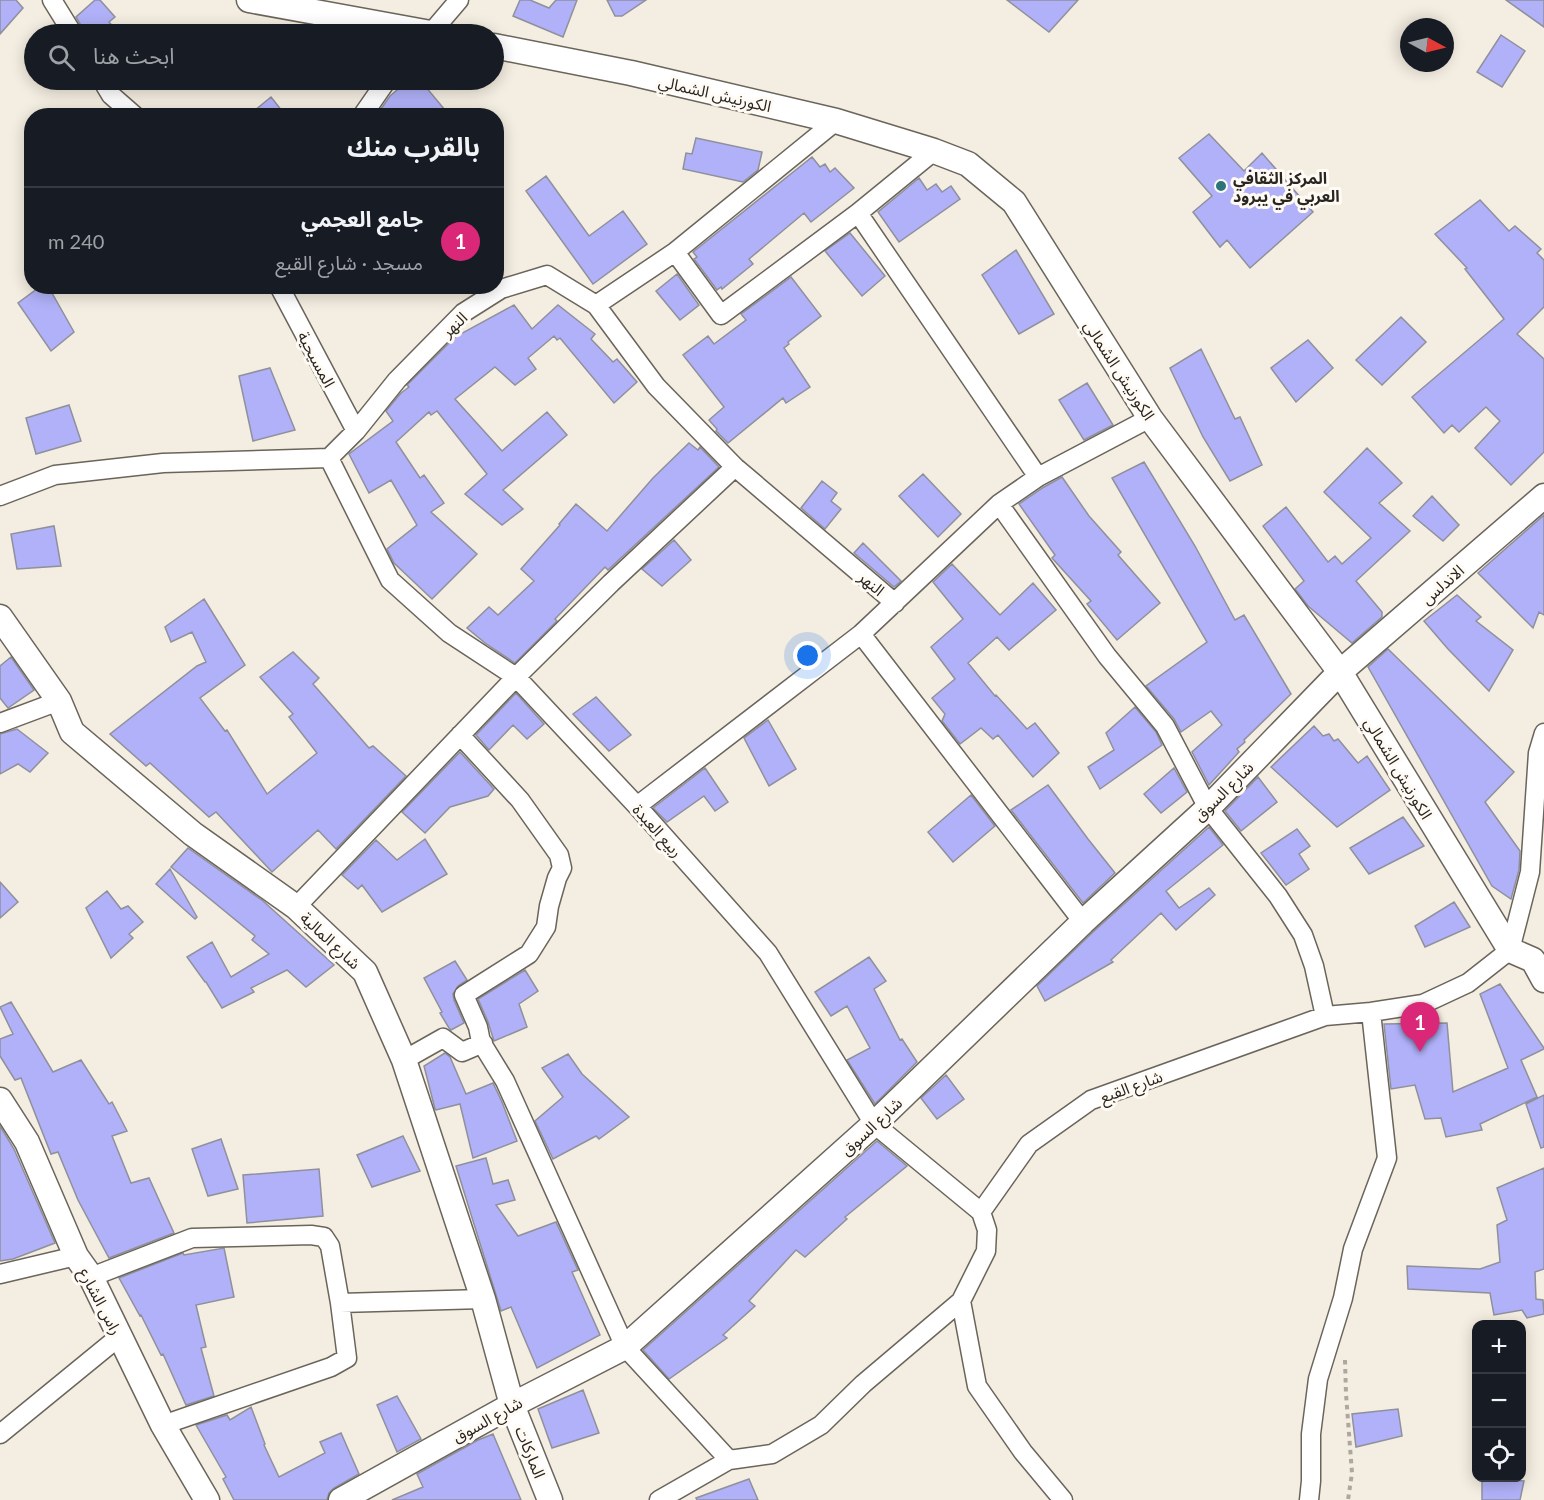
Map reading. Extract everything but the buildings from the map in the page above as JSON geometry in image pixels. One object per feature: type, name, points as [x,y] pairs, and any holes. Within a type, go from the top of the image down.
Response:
[{"type":"street","points":[[52,0],[67,24]]},
{"type":"street","points":[[249,0],[378,24]]},
{"type":"street","points":[[440,24],[459,0]]},
{"type":"street","name":"الكورنيش الشمالي","points":[[504,48],[631,73],[836,121],[934,151],[968,164],[1014,202],[1150,418],[1340,672],[1510,950]]},
{"type":"street","points":[[108,90],[126,108]]},
{"type":"street","points":[[368,108],[380,90]]},
{"type":"street","points":[[596,305],[675,252],[836,121]]},
{"type":"street","points":[[675,252],[721,315],[858,213],[934,151]]},
{"type":"street","points":[[858,213],[1038,477]]},
{"type":"street","name":"النهر","points":[[504,288],[547,275],[596,305],[656,387],[735,466],[895,603]]},
{"type":"street","name":"المسيحية","points":[[283,294],[356,431]]},
{"type":"street","name":"النهر","points":[[329,458],[356,431],[397,380],[463,313],[493,294]]},
{"type":"street","points":[[637,806],[861,634],[999,504],[1038,477],[1150,418]]},
{"type":"street","points":[[0,496],[55,475],[163,463],[329,458]]},
{"type":"street","name":"ربيع العبدة","points":[[329,458],[390,580],[449,633],[516,677],[637,806],[768,953],[874,1124],[981,1212]]},
{"type":"street","points":[[296,907],[516,677],[735,466]]},
{"type":"street","name":"الاندلس","points":[[1340,672],[1544,496]]},
{"type":"street","points":[[999,504],[1107,656],[1165,726],[1208,808],[1278,896],[1303,935],[1314,966],[1325,1016]]},
{"type":"street","name":"شارع المالية","points":[[0,617],[60,700],[72,732],[193,834],[296,907],[365,972],[404,1060],[483,1299],[512,1405]]},
{"type":"street","points":[[861,634],[1083,922]]},
{"type":"street","name":"شارع السوق","points":[[341,1500],[512,1405],[625,1347],[874,1124],[1083,922],[1208,808],[1340,672]]},
{"type":"street","points":[[0,723],[60,700]]},
{"type":"street","points":[[1540,969],[1510,950],[1530,872],[1538,753],[1544,733]]},
{"type":"street","points":[[460,735],[520,800],[559,855],[562,868],[556,878],[546,927],[529,954],[464,995],[478,1027],[481,1042],[505,1081],[625,1347],[729,1460]]},
{"type":"street","name":"شارع القبع","points":[[981,1212],[1029,1144],[1091,1100],[1325,1016],[1423,1004],[1468,983],[1510,950]]},
{"type":"street","points":[[1309,1500],[1311,1434],[1318,1379],[1343,1298],[1353,1249],[1387,1158],[1371,1012]]},
{"type":"street","points":[[404,1060],[443,1038],[462,1052],[483,1043]]},
{"type":"street","name":"راس الشارع","points":[[0,1100],[27,1142],[76,1256],[91,1277],[163,1425],[207,1500]]},
{"type":"street","points":[[659,1500],[729,1460],[772,1454],[821,1425],[863,1384],[961,1301],[986,1251],[987,1230],[981,1212]]},
{"type":"street","points":[[91,1277],[192,1238],[311,1235],[324,1237],[330,1246],[347,1358],[331,1367],[163,1425]]},
{"type":"street","points":[[0,1274],[76,1256]]},
{"type":"street","points":[[340,1303],[483,1299]]},
{"type":"street","points":[[961,1301],[977,1386],[1023,1452],[1063,1500]]},
{"type":"street","points":[[0,1434],[120,1336]]},
{"type":"street","name":"الماركات","points":[[512,1405],[550,1500]]},
{"type":"path","points":[[1345,1358],[1352,1473],[1348,1500]]},
{"type":"place","name":"المركز الثقافي العربي في يبرود","points":[[1221,186]]},
{"type":"place","name":"جامع العجمي","points":[[1420,1052]]}]
